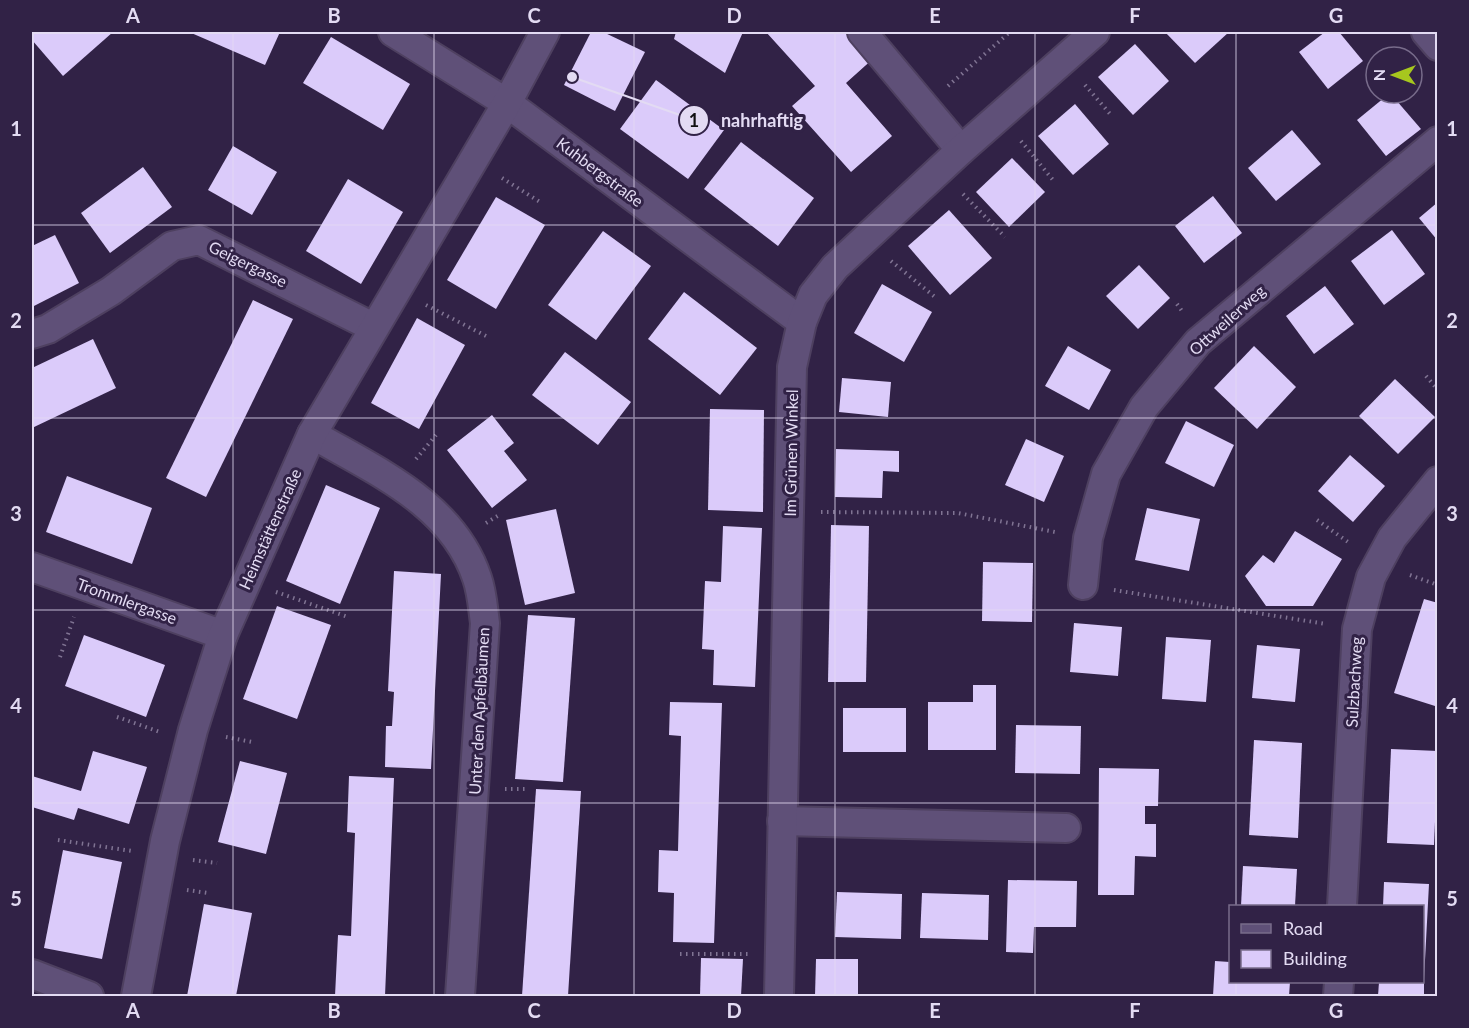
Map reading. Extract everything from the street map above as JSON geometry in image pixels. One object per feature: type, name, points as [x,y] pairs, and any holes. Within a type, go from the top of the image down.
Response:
[{"type":"street","name":"Kuhbergstraße","points":[[393,32],[507,103],[802,322]]},
{"type":"street","name":"Heimstättenstraße","points":[[136,996],[162,856],[190,742],[223,635],[312,434],[507,103],[544,32]]},
{"type":"street","points":[[862,32],[961,150]]},
{"type":"street","name":"Im Grünen Winkel","points":[[779,996],[792,367],[802,322],[813,295],[835,267],[961,150],[1095,32]]},
{"type":"street","points":[[1426,32],[1437,46]]},
{"type":"street","name":"Ottweilerweg","points":[[1083,585],[1088,538],[1106,474],[1144,406],[1198,342],[1437,141]]},
{"type":"street","name":"Geigergasse","points":[[32,334],[48,329],[111,291],[171,246],[199,240],[373,327]]},
{"type":"street","name":"Unter den Apfelbäumen","points":[[312,434],[407,489],[438,514],[457,541],[477,578],[485,623],[460,996]]},
{"type":"street","name":"Sulzbachweg","points":[[1342,905],[1357,629],[1371,577],[1378,562],[1392,538],[1437,481]]},
{"type":"street","name":"Trommlergasse","points":[[32,567],[223,635]]},
{"type":"street","points":[[782,821],[1066,828]]},
{"type":"street","points":[[32,974],[89,996]]},
{"type":"path","points":[[924,106],[1010,32]]},
{"type":"path","points":[[1063,59],[1111,115]]},
{"type":"path","points":[[1000,115],[1053,180]]},
{"type":"path","points":[[474,159],[540,202]]},
{"type":"path","points":[[939,170],[1005,237]]},
{"type":"path","points":[[865,239],[935,297]]},
{"type":"path","points":[[397,289],[486,336]]},
{"type":"path","points":[[1426,376],[1437,390]]},
{"type":"path","points":[[790,511],[958,513],[1088,538]]},
{"type":"path","points":[[1317,520],[1378,562]]},
{"type":"path","points":[[247,582],[348,617]]},
{"type":"path","points":[[1083,585],[1357,629]]},
{"type":"path","points":[[60,657],[86,586]]},
{"type":"path","points":[[117,717],[190,742]]},
{"type":"path","points":[[58,840],[162,856]]},
{"type":"path","points":[[680,954],[779,954]]},
{"type":"building","points":[[35,32],[113,32],[63,76],[32,40]]},
{"type":"building","points":[[189,32],[280,32],[265,65]]},
{"type":"building","points":[[591,32],[603,32],[645,52],[615,111],[564,85]]},
{"type":"building","points":[[676,32],[743,32],[725,73],[674,39]]},
{"type":"building","points":[[766,32],[852,32],[875,57],[846,83],[892,136],[851,172],[792,106],[815,86]]},
{"type":"building","points":[[1165,32],[1229,32],[1195,63]]},
{"type":"building","points":[[1325,32],[1339,32],[1363,61],[1328,89],[1299,52]]},
{"type":"building","points":[[331,37],[410,84],[383,130],[303,83]]},
{"type":"building","points":[[1135,44],[1169,81],[1133,115],[1098,77]]},
{"type":"building","points":[[656,80],[724,130],[688,179],[620,129]]},
{"type":"building","points":[[1075,104],[1109,144],[1073,175],[1038,136]]},
{"type":"building","points":[[1375,105],[1400,105],[1421,129],[1386,156],[1357,120]]},
{"type":"building","points":[[1292,130],[1321,164],[1276,201],[1248,168]]},
{"type":"building","points":[[741,142],[814,198],[778,246],[704,189]]},
{"type":"building","points":[[233,146],[277,172],[252,215],[208,190]]},
{"type":"building","points":[[1012,158],[1045,192],[1009,227],[976,192]]},
{"type":"building","points":[[143,167],[172,207],[110,253],[81,213]]},
{"type":"building","points":[[348,179],[403,212],[361,284],[306,251]]},
{"type":"building","points":[[1213,196],[1242,233],[1204,263],[1175,226]]},
{"type":"building","points":[[496,197],[545,225],[496,309],[447,280]]},
{"type":"building","points":[[1438,202],[1438,241],[1419,218]]},
{"type":"building","points":[[949,210],[992,258],[950,295],[908,246]]},
{"type":"building","points":[[1392,230],[1425,274],[1384,305],[1351,261]]},
{"type":"building","points":[[603,231],[651,266],[596,340],[548,305]]},
{"type":"building","points":[[55,235],[79,283],[32,307],[32,246]]},
{"type":"building","points":[[1139,265],[1170,298],[1138,329],[1106,296]]},
{"type":"building","points":[[882,284],[932,312],[904,362],[854,333]]},
{"type":"building","points":[[1325,286],[1354,324],[1314,354],[1286,316]]},
{"type":"building","points":[[684,292],[757,348],[720,395],[648,339]]},
{"type":"building","points":[[253,300],[293,319],[206,497],[166,478]]},
{"type":"building","points":[[417,318],[465,345],[419,429],[371,403]]},
{"type":"building","points":[[93,339],[116,388],[32,428],[32,368]]},
{"type":"building","points":[[1068,346],[1111,370],[1089,410],[1045,386]]},
{"type":"building","points":[[1254,346],[1296,387],[1257,429],[1214,388]]},
{"type":"building","points":[[565,352],[631,402],[598,445],[532,395]]},
{"type":"building","points":[[842,378],[891,382],[888,417],[839,412]]},
{"type":"building","points":[[1395,379],[1435,417],[1398,454],[1359,416]]},
{"type":"building","points":[[710,409],[764,410],[763,512],[708,510]]},
{"type":"building","points":[[492,415],[514,443],[504,451],[527,480],[492,508],[447,450]]},
{"type":"building","points":[[1186,421],[1234,445],[1214,487],[1165,463]]},
{"type":"building","points":[[1026,439],[1064,456],[1044,502],[1005,485]]},
{"type":"building","points":[[836,449],[899,451],[899,472],[883,471],[882,498],[835,497]]},
{"type":"building","points":[[1350,455],[1385,486],[1353,522],[1318,491]]},
{"type":"building","points":[[67,476],[152,508],[132,564],[46,532]]},
{"type":"building","points":[[326,485],[380,508],[340,604],[286,581]]},
{"type":"building","points":[[1147,508],[1200,519],[1189,571],[1135,560]]},
{"type":"building","points":[[556,509],[575,593],[525,605],[506,520]]},
{"type":"building","points":[[831,525],[869,526],[866,682],[828,682]]},
{"type":"building","points":[[723,526],[762,528],[755,687],[713,685],[714,650],[702,649],[705,581],[721,582]]},
{"type":"building","points":[[1295,531],[1342,559],[1313,606],[1266,606],[1245,576],[1263,555],[1274,563]]},
{"type":"building","points":[[983,562],[1033,563],[1032,622],[982,621]]},
{"type":"building","points":[[394,571],[441,574],[431,769],[385,767],[386,726],[392,726],[394,692],[388,691]]},
{"type":"building","points":[[1424,599],[1438,603],[1438,697],[1435,706],[1394,693]]},
{"type":"building","points":[[277,606],[331,625],[297,719],[243,699]]},
{"type":"building","points":[[528,615],[575,618],[563,782],[515,779]]},
{"type":"building","points":[[1074,623],[1122,627],[1118,676],[1070,672]]},
{"type":"building","points":[[84,635],[165,665],[146,717],[65,686]]},
{"type":"building","points":[[1166,637],[1211,640],[1206,702],[1162,699]]},
{"type":"building","points":[[1257,645],[1300,649],[1295,702],[1252,698]]},
{"type":"building","points":[[973,685],[996,685],[996,750],[928,750],[928,702],[973,702]]},
{"type":"building","points":[[670,702],[722,703],[714,943],[673,942],[674,893],[658,892],[659,850],[678,851],[681,736],[669,735]]},
{"type":"building","points":[[843,708],[906,708],[906,752],[843,752]]},
{"type":"building","points":[[1016,725],[1081,726],[1080,774],[1015,773]]},
{"type":"building","points":[[1254,740],[1302,743],[1298,838],[1249,835]]},
{"type":"building","points":[[1391,749],[1438,751],[1434,845],[1387,843]]},
{"type":"building","points":[[93,751],[147,767],[129,824],[78,808],[74,820],[32,807],[32,776],[81,791]]},
{"type":"building","points":[[240,761],[287,773],[266,854],[218,842]]},
{"type":"building","points":[[1099,768],[1159,769],[1158,806],[1145,806],[1145,824],[1156,824],[1156,857],[1135,856],[1134,895],[1098,895]]},
{"type":"building","points":[[349,776],[394,778],[385,996],[335,996],[338,935],[351,936],[355,833],[347,832]]},
{"type":"building","points":[[536,789],[581,791],[568,996],[522,996]]},
{"type":"building","points":[[63,850],[122,862],[102,959],[44,948]]},
{"type":"building","points":[[1243,866],[1297,869],[1295,905],[1241,905]]},
{"type":"building","points":[[1008,880],[1077,881],[1076,927],[1034,927],[1033,953],[1006,952]]},
{"type":"building","points":[[1384,882],[1429,884],[1424,979],[1424,905],[1383,905]]},
{"type":"building","points":[[837,892],[902,894],[901,939],[835,937]]},
{"type":"building","points":[[922,893],[989,895],[988,940],[920,938]]},
{"type":"building","points":[[204,904],[252,913],[236,996],[187,996]]},
{"type":"building","points":[[701,958],[743,959],[741,996],[700,996]]},
{"type":"building","points":[[816,959],[858,959],[858,996],[815,996]]},
{"type":"building","points":[[1215,961],[1229,962],[1229,983],[1290,983],[1289,996],[1213,996]]},
{"type":"building","points":[[1379,983],[1424,983],[1424,996],[1378,996]]},
{"type":"place","name":"nahrhaftig","points":[[572,77]]}]
